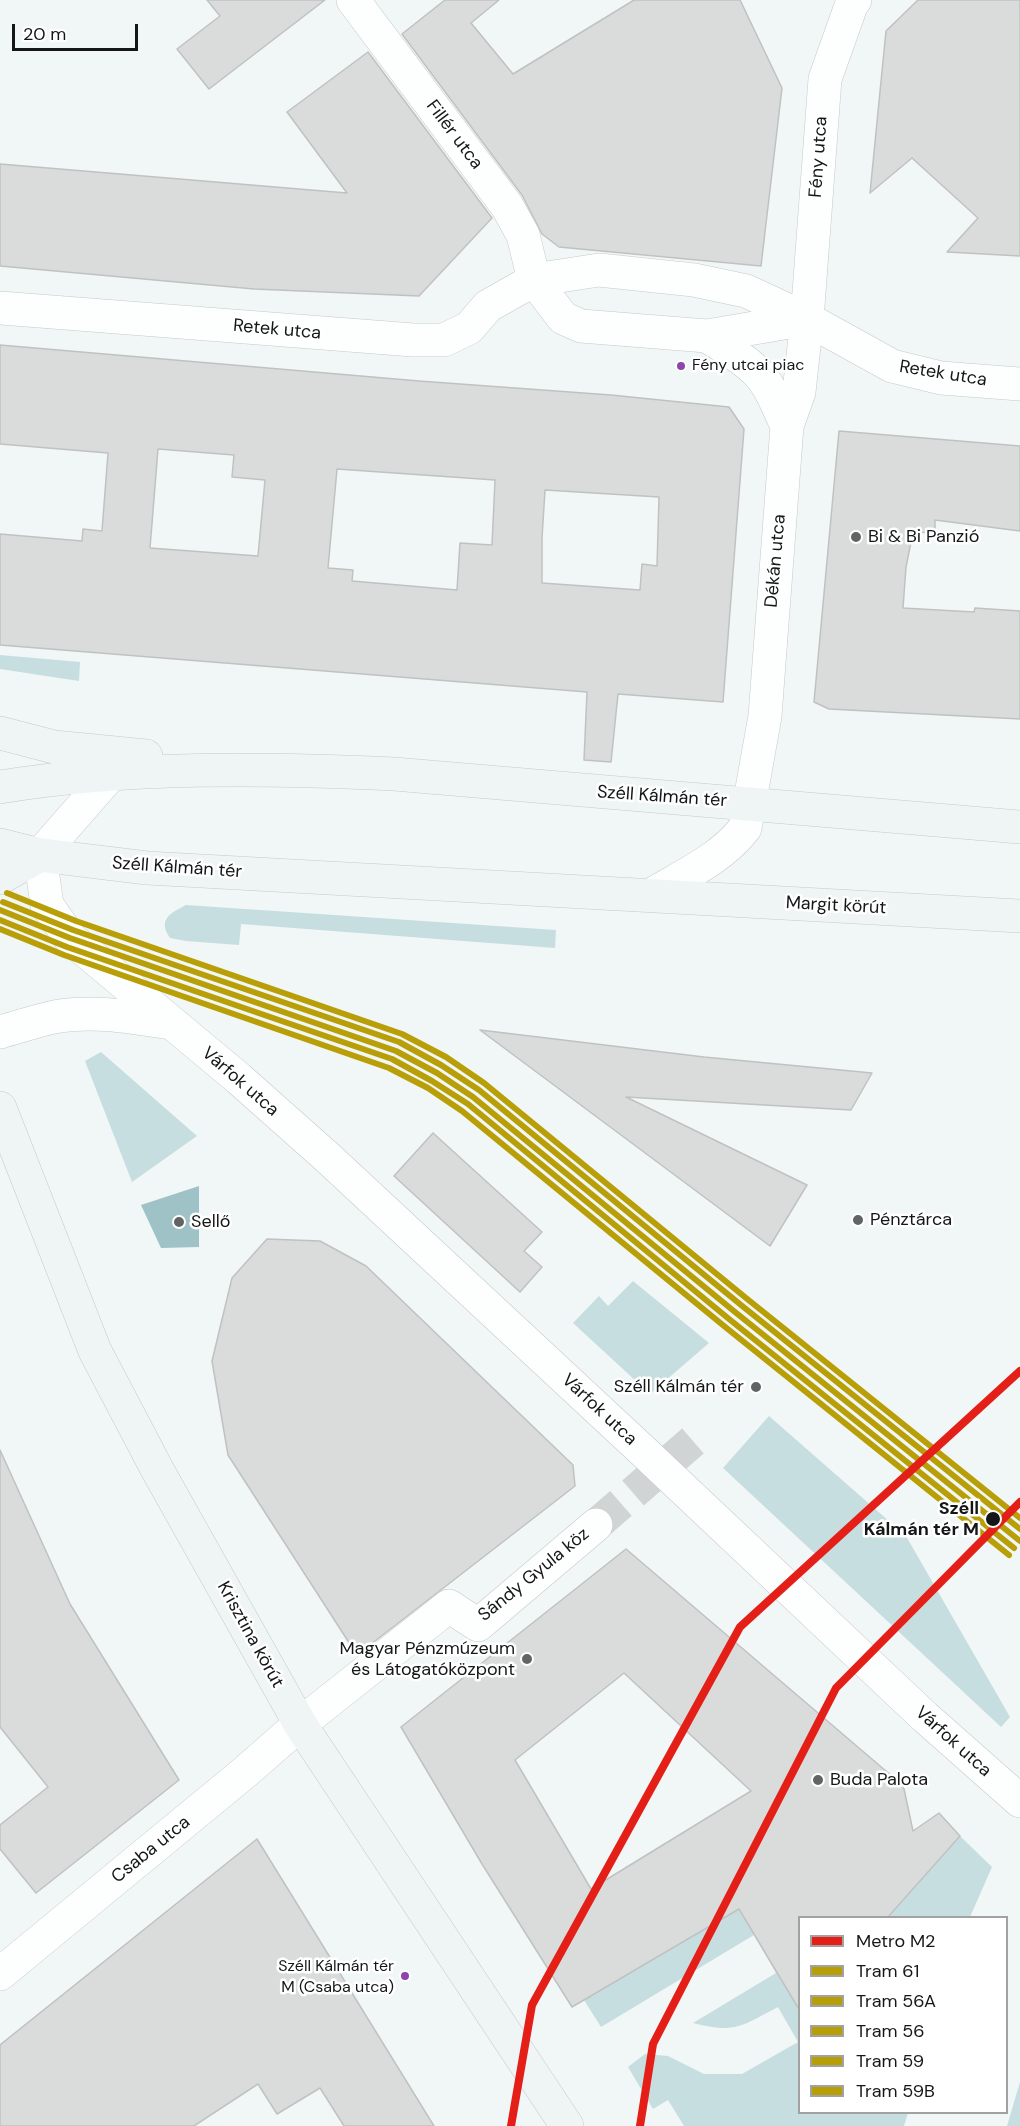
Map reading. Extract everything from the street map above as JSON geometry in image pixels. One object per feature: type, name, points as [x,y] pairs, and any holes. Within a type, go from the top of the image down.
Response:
[{"type":"main road","points":[[0,733],[54,747],[294,770]]},
{"type":"main road","name":"Széll Kálmán tér","points":[[0,787],[111,774],[294,770],[394,774],[749,804]]},
{"type":"main road","points":[[749,804],[1020,827]]},
{"type":"main road","name":"Széll Kálmán tér","points":[[0,845],[40,855],[147,868],[651,895]]},
{"type":"main road","points":[[0,878],[40,855]]},
{"type":"main road","name":"Margit körút","points":[[651,895],[1020,916]]},
{"type":"main road","name":"Krisztina körút","points":[[0,1108],[95,1351],[158,1471],[300,1724],[567,2126]]},
{"type":"street","name":"Fillér utca","points":[[353,0],[507,206],[523,236],[534,280]]},
{"type":"street","name":"Fény utca","points":[[807,319],[825,79],[855,0]]},
{"type":"street","name":"Retek utca","points":[[0,308],[413,340],[444,340],[469,328],[488,306],[534,280],[600,270],[694,280],[746,291],[807,319],[892,366],[941,378],[1020,384]]},
{"type":"street","points":[[534,280],[563,318],[581,326],[707,336],[807,319]]},
{"type":"street","name":"Dékán utca","points":[[749,804],[765,716],[787,426],[799,392],[807,319]]},
{"type":"street","points":[[707,336],[736,354],[758,373],[771,392],[787,426]]},
{"type":"street","points":[[40,855],[111,774]]},
{"type":"street","name":"Széll Kálmán tér","points":[[651,895],[723,852],[734,842],[745,828],[749,804]]},
{"type":"street","name":"Várfok utca","points":[[40,855],[47,905],[70,938],[238,1078],[327,1157],[917,1710],[1020,1801]]},
{"type":"street","name":"Várfok utca","points":[[0,1032],[54,1017],[87,1014],[125,1015],[173,1024]]},
{"type":"street","name":"Sándy Gyula köz","points":[[300,1724],[449,1606],[478,1625],[596,1525]]},
{"type":"street","name":"Csaba utca","points":[[0,1974],[300,1724]]},
{"type":"shaded area","points":[[0,655],[80,662],[79,681],[0,669]]},
{"type":"shaded area","points":[[186,905],[556,930],[555,948],[241,924],[239,945],[170,938],[166,931],[165,921],[171,914]]},
{"type":"shaded area","points":[[101,1052],[197,1136],[132,1182],[85,1061]]},
{"type":"shaded area","points":[[199,1186],[199,1247],[161,1248],[141,1205]]},
{"type":"shaded area","points":[[633,1281],[709,1343],[650,1394],[573,1323],[599,1296],[608,1306]]},
{"type":"shaded area","points":[[769,1416],[906,1536],[1010,1717],[1001,1727],[723,1468]]},
{"type":"shaded area","points":[[960,1836],[992,1867],[970,1916],[798,1916],[798,2042],[778,2007],[746,2023],[729,2028],[693,2023],[776,1973],[754,1935],[601,2027],[584,2000],[835,1853],[865,1862],[893,1912]]},
{"type":"shaded area","points":[[798,2042],[798,2114],[908,2114],[904,2126],[684,2126],[668,2100],[653,2109],[628,2067],[645,2054],[668,2056],[704,2074],[742,2074]]},
{"type":"shaded area","points":[[1020,2082],[1020,2126],[1007,2126]]},
{"type":"building","points":[[207,0],[325,0],[209,89],[177,49],[220,16]]},
{"type":"building","points":[[445,0],[499,0],[471,23],[513,74],[634,0],[740,0],[782,88],[761,266],[559,247],[542,234],[522,195],[402,34]]},
{"type":"building","points":[[918,0],[1020,0],[1020,256],[947,252],[978,218],[912,158],[870,193],[886,31]]},
{"type":"building","points":[[368,52],[492,218],[419,296],[254,289],[0,266],[0,164],[347,193],[287,112]]},
{"type":"building","points":[[0,345],[611,395],[729,407],[744,429],[723,702],[618,694],[611,762],[584,760],[587,692],[0,645],[0,534],[82,541],[83,529],[102,531],[108,453],[0,444]],"holes":[[[158,449],[234,455],[232,477],[265,480],[258,556],[150,548]],[[337,469],[495,480],[492,545],[460,543],[457,590],[352,581],[353,570],[328,568]],[[545,490],[659,497],[657,566],[642,564],[640,590],[542,583]]]},
{"type":"building","points":[[839,431],[1020,446],[1020,531],[935,520],[935,533],[913,532],[906,567],[903,608],[974,612],[975,608],[1020,611],[1020,719],[829,709],[814,702]]},
{"type":"building","points":[[480,1030],[704,1057],[872,1073],[851,1110],[626,1097],[807,1185],[770,1246]]},
{"type":"building","points":[[433,1133],[542,1232],[524,1251],[542,1267],[520,1292],[394,1176]]},
{"type":"building","points":[[267,1239],[320,1241],[366,1266],[573,1465],[575,1486],[357,1655],[228,1455],[212,1361],[232,1278]]},
{"type":"building","points":[[0,1450],[70,1604],[179,1780],[36,1893],[0,1849],[0,1825],[48,1787],[0,1727]]},
{"type":"building","name":"Buda Palota","points":[[626,1549],[900,1783],[904,1789],[913,1831],[939,1813],[960,1836],[889,1916],[798,1916],[798,2008],[739,1909],[572,2007],[482,1864],[401,1727]],"holes":[[[624,1673],[751,1791],[591,1889],[515,1760]]]},
{"type":"building","points":[[257,1839],[434,2126],[344,2126],[320,2088],[277,2114],[258,2084],[194,2126],[0,2126],[0,2045]]},
{"type":"tunnel","points":[[596,1525],[693,1441]]},
{"type":"metro line","name":"M2","points":[[511,2126],[532,2005],[740,1627],[1020,1371]]},
{"type":"metro line","name":"M2","points":[[640,2126],[653,2044],[836,1688],[1020,1502]]},
{"type":"tram line","name":"59B","points":[[7,893],[76,921],[402,1034],[446,1057],[484,1083],[746,1298],[1020,1518]]},
{"type":"tram line","name":"56","points":[[3,902],[73,930],[399,1042],[441,1065],[479,1090],[741,1305],[1020,1529]]},
{"type":"tram line","name":"61","points":[[0,910],[70,938],[396,1051],[437,1073],[473,1097],[735,1312],[1020,1541]]},
{"type":"tram line","name":"56A","points":[[0,920],[67,947],[392,1059],[432,1081],[468,1104],[729,1319],[1014,1548]]},
{"type":"tram line","name":"59","points":[[0,929],[64,955],[389,1068],[428,1088],[462,1111],[724,1326],[1009,1555]]},
{"type":"place","name":"Fény utcai piac","points":[[681,366]]},
{"type":"place","name":"Bi & Bi Panzió","points":[[856,537]]},
{"type":"place","name":"Pénztárca","points":[[858,1220]]},
{"type":"place","name":"Sellő","points":[[179,1222]]},
{"type":"place","name":"Széll Kálmán tér","points":[[756,1387]]},
{"type":"place","name":"Széll Kálmán tér M","points":[[993,1519]]},
{"type":"place","name":"Magyar Pénzmúzeum és Látogatóközpont","points":[[527,1659]]},
{"type":"place","name":"Buda Palota","points":[[818,1780]]},
{"type":"place","name":"Széll Kálmán tér M (Csaba utca)","points":[[405,1976]]}]
